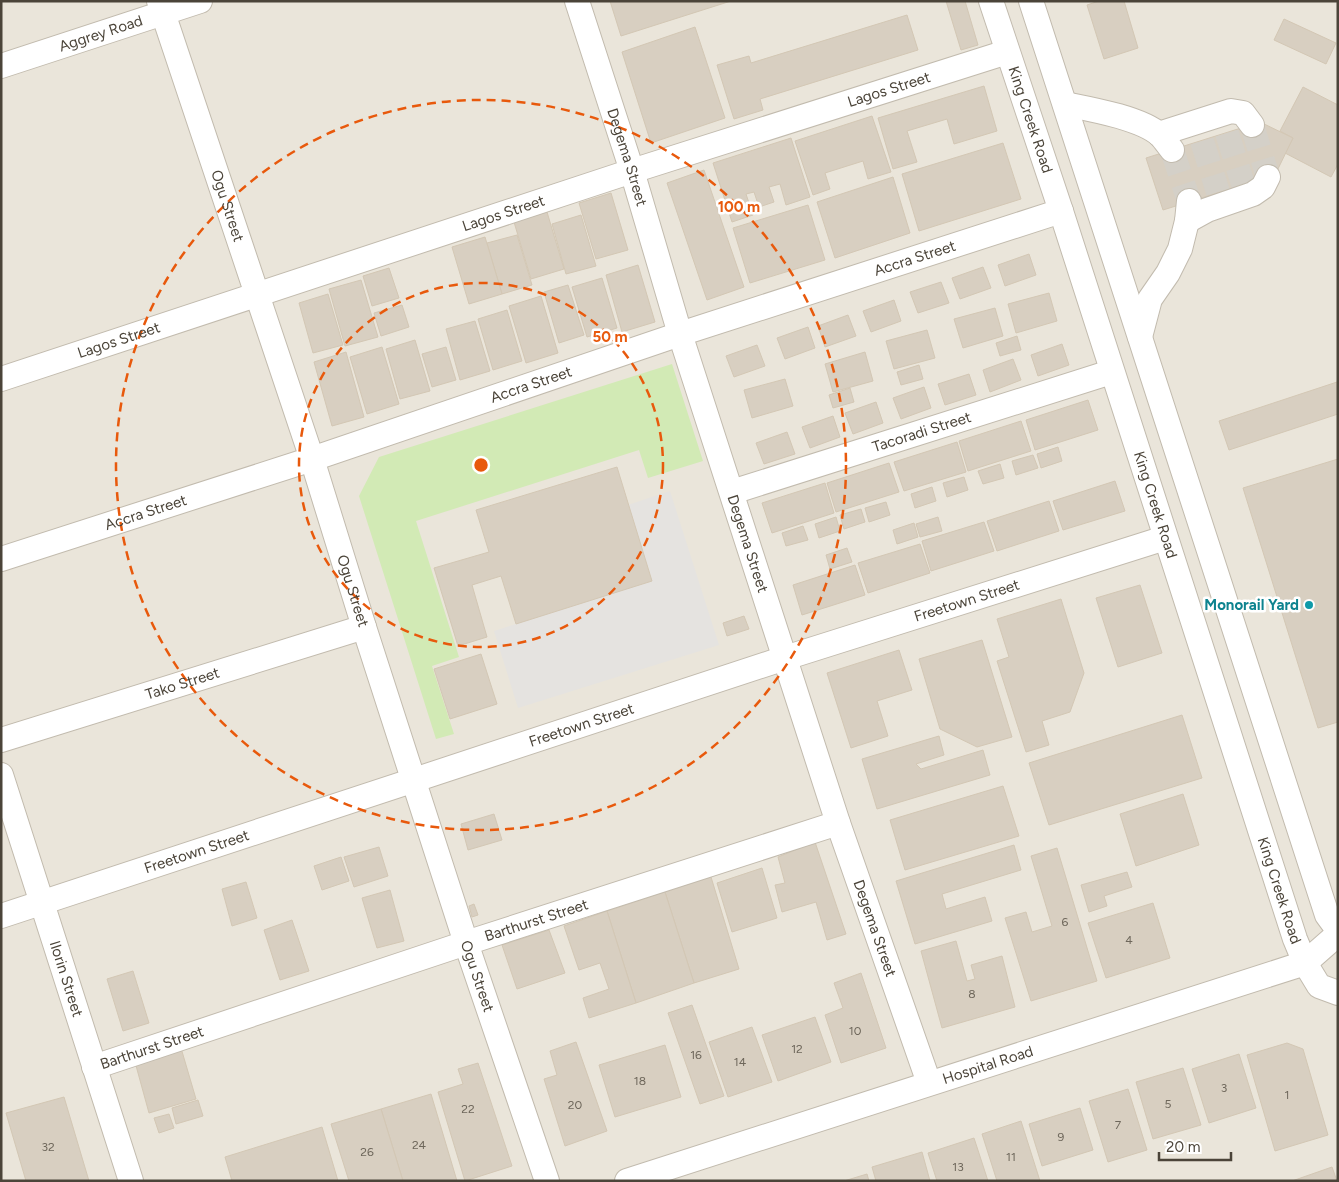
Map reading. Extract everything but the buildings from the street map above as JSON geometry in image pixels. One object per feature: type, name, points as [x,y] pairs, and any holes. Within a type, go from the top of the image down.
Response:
[{"type":"street","name":"Aggrey Road","points":[[1,66],[161,7],[200,1]]},
{"type":"street","name":"Degema Street","points":[[577,1],[632,171],[680,334],[838,823],[929,1083]]},
{"type":"street","name":"King Creek Road","points":[[991,1],[1061,211],[1111,372],[1295,939],[1305,963],[1319,986],[1338,994]]},
{"type":"street","points":[[1031,1],[1327,915],[1338,930]]},
{"type":"street","name":"Ogu Street","points":[[161,7],[312,459],[466,942],[546,1181]]},
{"type":"street","name":"Lagos Street","points":[[1,378],[632,171],[1007,52]]},
{"type":"street","points":[[1065,104],[1107,112],[1141,125],[1166,142],[1222,124],[1231,111],[1244,113],[1252,125]]},
{"type":"street","points":[[1140,337],[1150,299],[1168,272],[1180,249],[1188,212],[1207,210],[1220,198],[1245,190],[1263,188],[1268,177]]},
{"type":"street","name":"Accra Street","points":[[1,559],[312,459],[680,334],[1061,211]]},
{"type":"street","name":"Tacoradi Street","points":[[732,492],[1111,372]]},
{"type":"street","name":"Freetown Street","points":[[1,916],[785,658],[1165,538]]},
{"type":"street","name":"Tako Street","points":[[1,740],[364,626]]},
{"type":"street","name":"Ilorin Street","points":[[1,775],[131,1181]]},
{"type":"street","name":"Barthurst Street","points":[[94,1066],[466,942],[838,823]]},
{"type":"street","name":"Hospital Road","points":[[627,1181],[1305,963],[1338,934]]},
{"type":"shaded area","points":[[1,1],[1338,1],[1338,1181],[1,1181]]},
{"type":"shaded area","points":[[670,491],[719,645],[518,708],[494,631],[652,581],[628,505]]},
{"type":"green space","points":[[672,364],[703,461],[648,478],[639,450],[416,521],[459,657],[432,666],[454,734],[436,739],[359,496],[379,457]]},
{"type":"tunnel","points":[[1252,125],[1268,177]]},
{"type":"tunnel","points":[[1227,133],[1243,184]]},
{"type":"tunnel","points":[[1202,141],[1218,192]]},
{"type":"tunnel","points":[[1172,150],[1189,201]]},
{"type":"place","name":"Monorail Yard","points":[[1309,605]]}]
